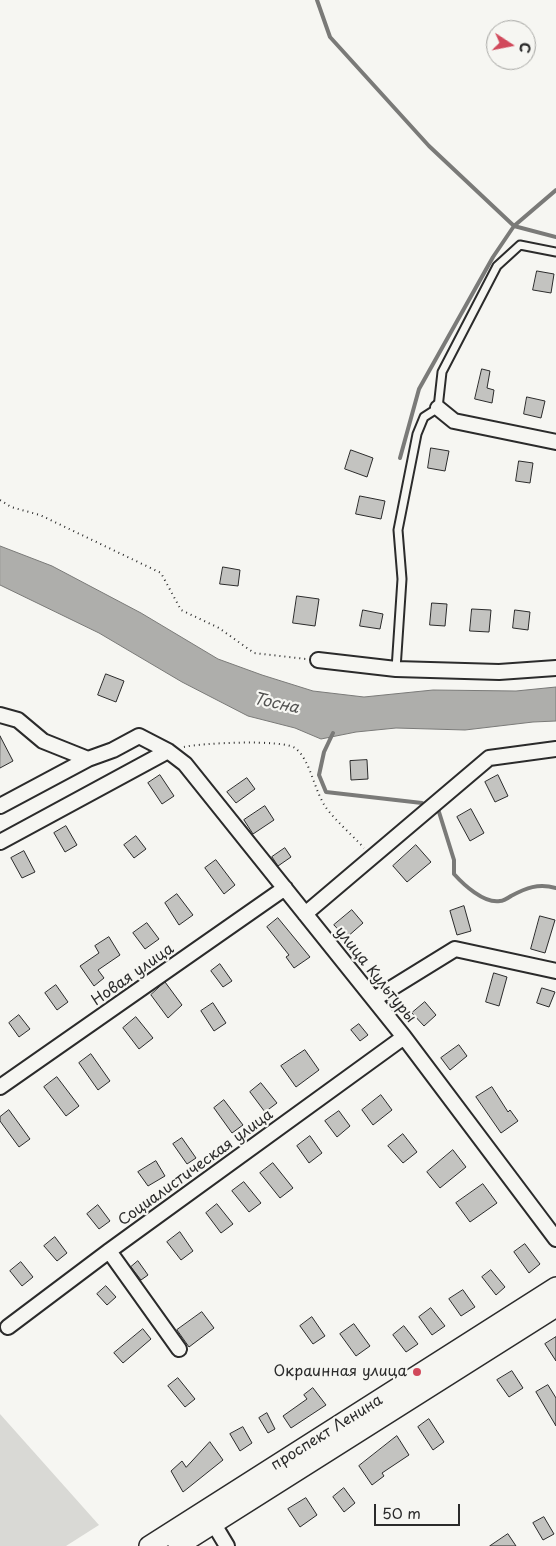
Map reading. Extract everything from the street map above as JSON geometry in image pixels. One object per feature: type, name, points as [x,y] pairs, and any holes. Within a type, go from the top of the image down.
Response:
[{"type":"main road","name":"проспект Ленина","points":[[178,1546],[209,1517],[556,1287]]},
{"type":"main road","name":"проспект Ленина","points":[[149,1546],[209,1517],[556,1307]]},
{"type":"street","points":[[438,408],[454,421],[556,442]]},
{"type":"street","points":[[318,660],[396,669],[499,672],[556,668]]},
{"type":"street","points":[[0,715],[18,720],[43,741],[88,759]]},
{"type":"street","name":"улица Культуры","points":[[88,759],[113,750],[139,736],[168,751],[185,764],[404,1037],[556,1239]]},
{"type":"street","points":[[305,914],[489,758],[556,749]]},
{"type":"street","points":[[0,842],[168,751]]},
{"type":"street","points":[[0,806],[88,759]]},
{"type":"street","name":"Новая улица","points":[[0,1088],[285,888]]},
{"type":"street","points":[[374,999],[454,949],[556,970]]},
{"type":"street","name":"Социалистическая улица","points":[[8,1326],[404,1037]]},
{"type":"street","points":[[109,1251],[180,1349]]},
{"type":"street","points":[[209,1517],[226,1546]]},
{"type":"lane","points":[[396,669],[402,579],[398,530],[417,434],[424,417],[438,408],[442,372],[497,266],[520,245],[556,252]]},
{"type":"path","points":[[0,500],[11,506],[40,515],[161,573],[181,610],[218,628],[254,653],[318,660]]},
{"type":"path","points":[[168,751],[216,743],[286,744],[295,748],[306,761],[318,794],[327,808],[372,857]]},
{"type":"shaded area","points":[[0,1414],[99,1525],[66,1546],[0,1546]]},
{"type":"water","name":"Тосна","points":[[0,546],[52,566],[141,613],[218,659],[262,675],[313,691],[364,697],[433,690],[516,691],[556,687],[556,721],[465,730],[396,728],[356,732],[321,739],[295,728],[248,716],[182,682],[99,633],[0,585]]},
{"type":"building","points":[[537,271],[554,274],[551,293],[533,290]]},
{"type":"building","points":[[482,369],[490,371],[487,388],[494,390],[492,403],[475,399]]},
{"type":"building","points":[[527,397],[545,401],[541,418],[524,414]]},
{"type":"building","points":[[431,448],[449,451],[445,471],[428,468]]},
{"type":"building","points":[[351,450],[373,458],[367,477],[345,469]]},
{"type":"building","points":[[519,461],[533,463],[530,483],[516,481]]},
{"type":"building","points":[[360,496],[385,501],[381,519],[356,514]]},
{"type":"building","points":[[223,567],[240,570],[238,586],[220,584]]},
{"type":"building","points":[[297,596],[319,599],[315,626],[293,623]]},
{"type":"building","points":[[432,603],[447,604],[445,626],[430,625]]},
{"type":"building","points":[[472,609],[491,610],[489,632],[470,631]]},
{"type":"building","points":[[363,610],[383,614],[380,629],[360,626]]},
{"type":"building","points":[[515,610],[530,612],[528,630],[513,628]]},
{"type":"building","points":[[106,674],[124,681],[116,702],[98,695]]},
{"type":"building","points":[[0,736],[13,761],[0,768]]},
{"type":"building","points":[[367,760],[368,779],[351,780],[350,761]]},
{"type":"building","points":[[160,775],[174,796],[162,804],[148,783]]},
{"type":"building","points":[[498,775],[508,796],[495,802],[485,782]]},
{"type":"building","points":[[247,778],[255,789],[236,803],[227,792]]},
{"type":"building","points":[[265,806],[274,820],[253,834],[244,820]]},
{"type":"building","points":[[471,809],[484,833],[470,841],[457,817]]},
{"type":"building","points":[[66,826],[77,845],[65,852],[54,833]]},
{"type":"building","points":[[136,836],[146,849],[134,858],[124,845]]},
{"type":"building","points":[[416,845],[431,862],[407,882],[393,866]]},
{"type":"building","points":[[285,848],[291,857],[278,866],[272,857]]},
{"type":"building","points":[[24,851],[35,872],[22,878],[11,858]]},
{"type":"building","points":[[216,860],[235,885],[224,894],[205,868]]},
{"type":"building","points":[[177,894],[193,915],[179,925],[165,903]]},
{"type":"building","points":[[464,906],[471,931],[457,935],[450,911]]},
{"type":"building","points":[[352,910],[363,923],[346,938],[334,925]]},
{"type":"building","points":[[540,916],[555,920],[545,953],[531,949]]},
{"type":"building","points":[[278,918],[310,957],[294,968],[286,957],[289,955],[267,927]]},
{"type":"building","points":[[147,923],[159,939],[145,949],[133,933]]},
{"type":"building","points":[[109,937],[120,955],[98,970],[104,978],[94,986],[80,966],[99,953],[95,946]]},
{"type":"building","points":[[220,964],[232,981],[223,987],[211,971]]},
{"type":"building","points":[[494,973],[507,977],[499,1006],[486,1002]]},
{"type":"building","points":[[165,982],[182,1005],[168,1018],[151,995]]},
{"type":"building","points":[[56,985],[68,1002],[57,1010],[45,993]]},
{"type":"building","points":[[542,988],[555,992],[549,1007],[537,1003]]},
{"type":"building","points":[[425,1002],[436,1015],[424,1026],[412,1013]]},
{"type":"building","points":[[213,1003],[226,1023],[214,1031],[201,1011]]},
{"type":"building","points":[[19,1015],[30,1029],[19,1037],[9,1023]]},
{"type":"building","points":[[136,1017],[153,1038],[139,1049],[123,1028]]},
{"type":"building","points":[[359,1024],[368,1035],[360,1041],[351,1030]]},
{"type":"building","points":[[459,1045],[467,1056],[450,1070],[441,1058]]},
{"type":"building","points":[[305,1050],[319,1070],[296,1087],[281,1066]]},
{"type":"building","points":[[91,1054],[110,1081],[98,1090],[79,1063]]},
{"type":"building","points":[[57,1077],[79,1106],[66,1116],[44,1087]]},
{"type":"building","points":[[261,1083],[277,1103],[265,1112],[250,1092]]},
{"type":"building","points":[[492,1087],[508,1112],[510,1110],[518,1121],[501,1133],[476,1097]]},
{"type":"building","points":[[381,1095],[392,1110],[373,1125],[362,1110]]},
{"type":"building","points":[[224,1100],[243,1125],[232,1133],[214,1108]]},
{"type":"building","points":[[9,1110],[30,1139],[19,1147],[0,1121],[0,1117]]},
{"type":"building","points":[[339,1111],[350,1126],[337,1137],[325,1121]]},
{"type":"building","points":[[403,1134],[417,1152],[403,1163],[388,1146]]},
{"type":"building","points":[[310,1136],[322,1153],[309,1163],[297,1146]]},
{"type":"building","points":[[182,1138],[196,1158],[187,1164],[173,1144]]},
{"type":"building","points":[[453,1150],[466,1167],[440,1188],[427,1172]]},
{"type":"building","points":[[156,1161],[165,1176],[148,1186],[138,1172]]},
{"type":"building","points":[[273,1163],[293,1188],[280,1198],[260,1173]]},
{"type":"building","points":[[244,1182],[261,1203],[249,1212],[232,1191]]},
{"type":"building","points":[[483,1184],[497,1203],[470,1222],[456,1203]]},
{"type":"building","points":[[217,1204],[233,1224],[221,1233],[206,1213]]},
{"type":"building","points":[[98,1205],[110,1221],[99,1229],[87,1214]]},
{"type":"building","points":[[180,1232],[193,1251],[181,1260],[167,1242]]},
{"type":"building","points":[[55,1237],[67,1253],[57,1261],[44,1246]]},
{"type":"building","points":[[525,1244],[540,1264],[529,1273],[514,1252]]},
{"type":"building","points":[[138,1261],[148,1275],[141,1280],[131,1267]]},
{"type":"building","points":[[21,1262],[33,1277],[22,1286],[10,1271]]},
{"type":"building","points":[[491,1270],[505,1287],[496,1295],[482,1277]]},
{"type":"building","points":[[106,1286],[116,1297],[107,1305],[97,1294]]},
{"type":"building","points":[[463,1290],[475,1307],[461,1316],[449,1299]]},
{"type":"building","points":[[431,1308],[445,1326],[432,1335],[419,1317]]},
{"type":"building","points":[[202,1312],[214,1328],[189,1347],[177,1330]]},
{"type":"building","points":[[312,1317],[325,1336],[313,1344],[300,1326]]},
{"type":"building","points":[[354,1324],[370,1346],[356,1356],[340,1334]]},
{"type":"building","points":[[404,1326],[418,1344],[406,1352],[393,1335]]},
{"type":"building","points":[[143,1329],[151,1339],[123,1363],[114,1353]]},
{"type":"building","points":[[556,1337],[556,1361],[545,1344]]},
{"type":"building","points":[[512,1371],[523,1388],[509,1397],[497,1380]]},
{"type":"building","points":[[178,1378],[195,1399],[185,1407],[168,1386]]},
{"type":"building","points":[[548,1385],[556,1398],[556,1426],[536,1392]]},
{"type":"building","points":[[313,1388],[326,1405],[291,1428],[283,1416],[307,1399],[304,1395]]},
{"type":"building","points":[[267,1413],[275,1429],[268,1433],[259,1418]]},
{"type":"building","points":[[429,1419],[444,1442],[433,1450],[418,1427]]},
{"type":"building","points":[[243,1427],[252,1443],[240,1451],[230,1434]]},
{"type":"building","points":[[397,1436],[409,1455],[382,1473],[384,1476],[372,1485],[359,1466]]},
{"type":"building","points":[[210,1442],[223,1460],[183,1492],[171,1471],[182,1461],[186,1467]]},
{"type":"building","points":[[344,1488],[355,1503],[344,1512],[333,1497]]},
{"type":"building","points":[[306,1498],[317,1515],[300,1527],[288,1509]]},
{"type":"building","points":[[544,1517],[554,1534],[543,1540],[533,1523]]},
{"type":"building","points":[[508,1534],[516,1546],[490,1546]]},
{"type":"waterway","points":[[317,0],[330,37],[429,146],[514,226],[556,237]]},
{"type":"waterway","points":[[400,458],[419,389],[493,257],[514,226],[556,190]]},
{"type":"waterway","points":[[333,733],[324,752],[319,775],[326,792],[422,803]]},
{"type":"waterway","points":[[439,812],[454,860],[454,874],[474,892],[487,899],[500,901],[532,887],[556,888]]},
{"type":"place","name":"Окраинная улица","points":[[417,1372]]}]
